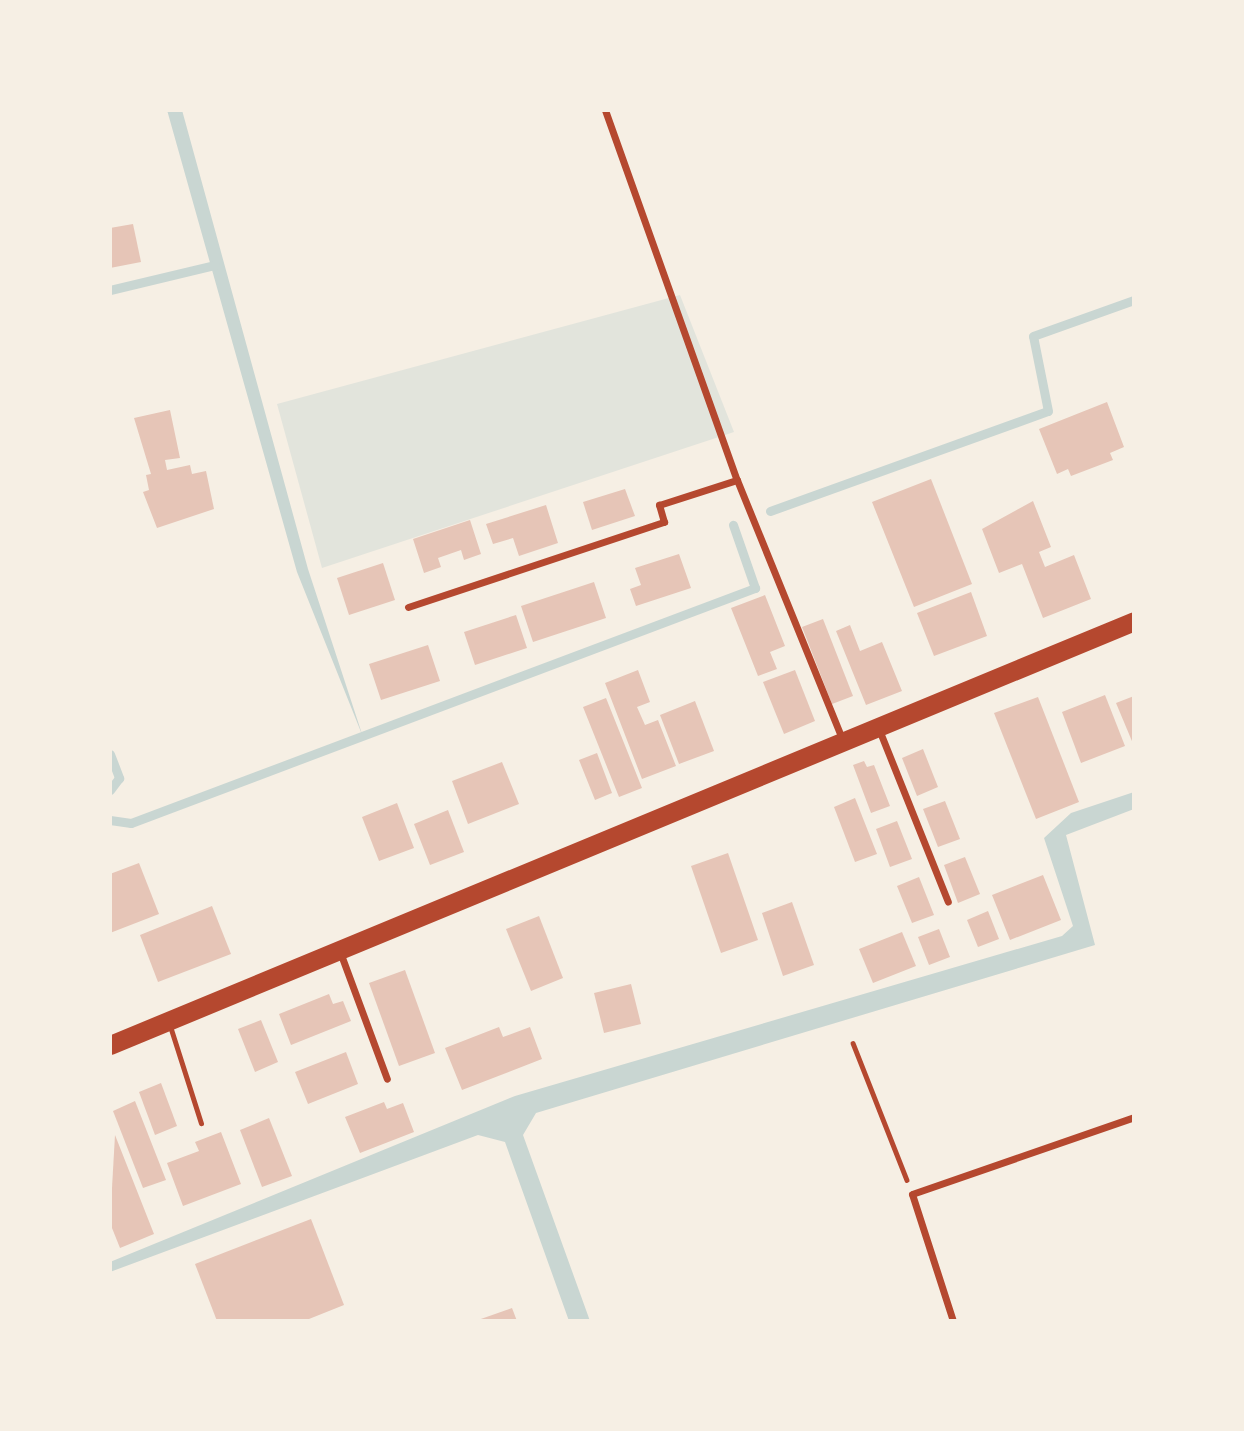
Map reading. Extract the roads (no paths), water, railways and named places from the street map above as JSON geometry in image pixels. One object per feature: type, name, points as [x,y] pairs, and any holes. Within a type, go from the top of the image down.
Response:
[{"type":"highway","points":[[110,1045],[877,725],[1134,621]]},
{"type":"street","points":[[605,110],[737,480],[842,740]]},
{"type":"street","points":[[408,607],[664,522],[659,505],[737,480]]},
{"type":"street","points":[[877,725],[948,902]]},
{"type":"street","points":[[340,950],[387,1079]]},
{"type":"street","points":[[953,1321],[912,1194],[1134,1117]]},
{"type":"lane","points":[[169,1022],[201,1123]]},
{"type":"waterway","points":[[110,290],[215,265]]},
{"type":"waterway","points":[[770,511],[1048,411],[1033,336],[1134,300]]},
{"type":"waterway","points":[[110,820],[131,823],[755,588],[733,525]]},
{"type":"waterway","points":[[110,754],[119,778],[110,790]]}]
